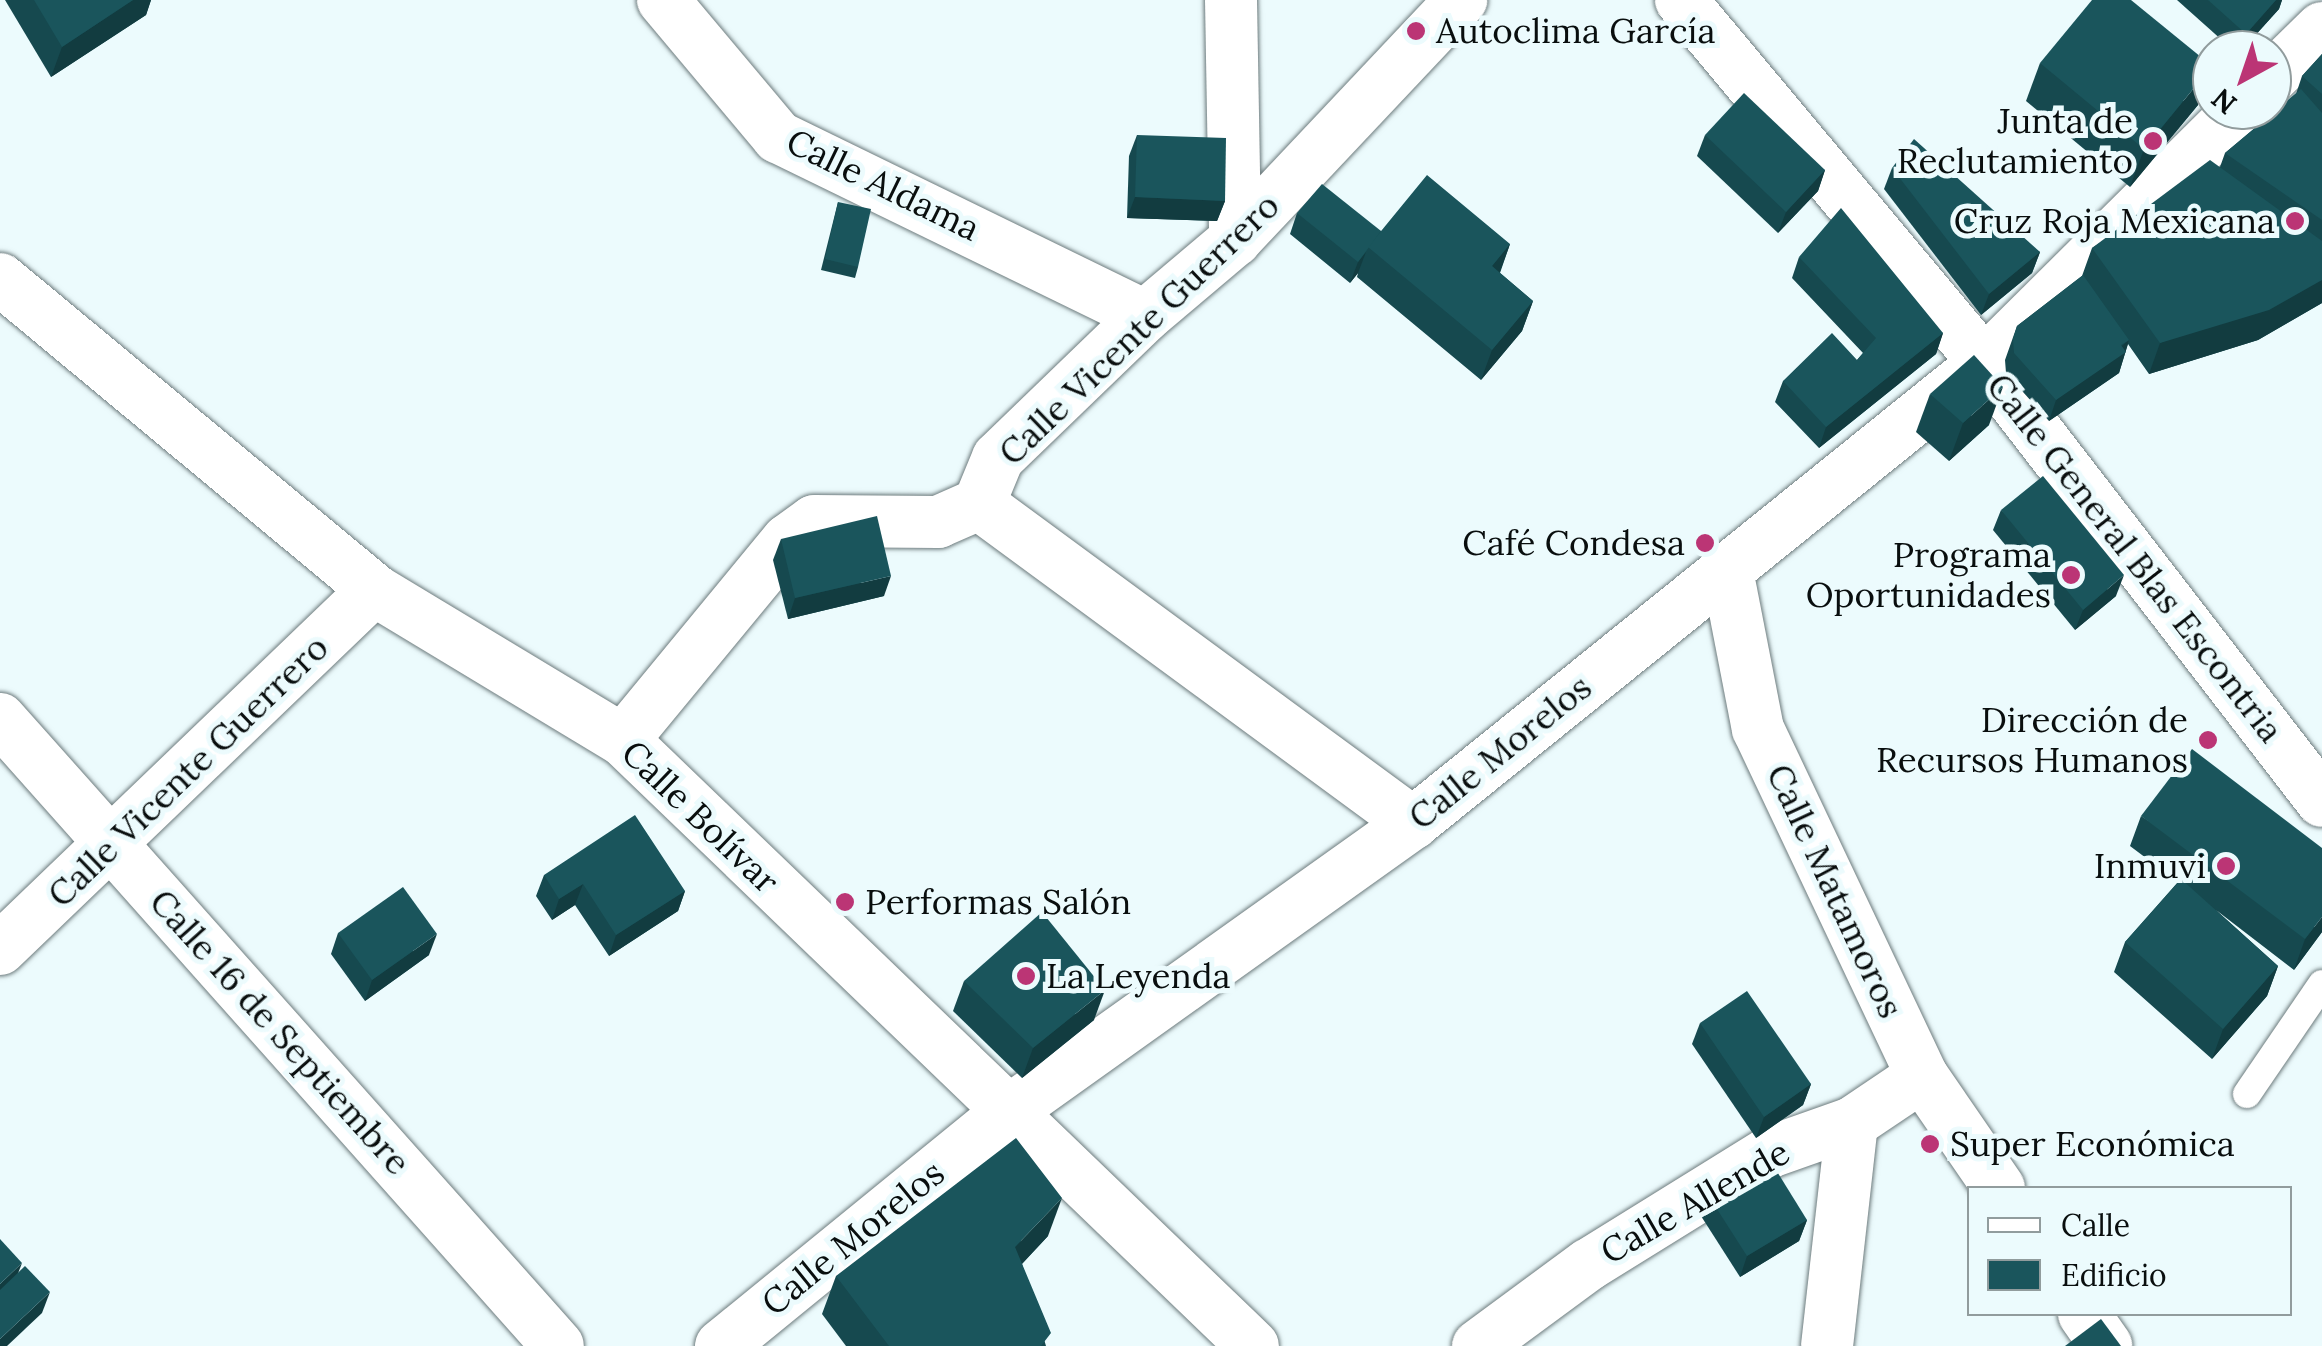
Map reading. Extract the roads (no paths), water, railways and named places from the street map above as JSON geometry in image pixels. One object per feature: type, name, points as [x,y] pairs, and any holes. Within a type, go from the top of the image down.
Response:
[{"type":"street","name":"Calle Aldama","points":[[663,0],[778,136],[1146,316]]},
{"type":"street","points":[[1231,0],[1235,240]]},
{"type":"street","name":"Calle Vicente Guerrero","points":[[623,740],[788,540],[814,521],[938,522],[979,504],[998,458],[1146,316],[1235,240],[1461,0]]},
{"type":"street","name":"Calle General Blas Escontria","points":[[1681,0],[1984,362],[2322,801]]},
{"type":"street","points":[[2292,57],[2322,28]]},
{"type":"street","name":"Calle Morelos","points":[[721,1346],[1005,1114],[1414,823],[1984,362],[2219,130]]},
{"type":"street","name":"Calle Bolívar","points":[[0,279],[374,590],[623,740],[1005,1114],[1253,1346]]},
{"type":"street","points":[[979,504],[1414,823]]},
{"type":"street","name":"Calle Matamoros","points":[[1727,570],[1758,729],[1922,1076],[1998,1186]]},
{"type":"street","name":"Calle Vicente Guerrero","points":[[0,949],[114,845],[374,590]]},
{"type":"street","name":"Calle 16 de Septiembre","points":[[0,719],[558,1346]]},
{"type":"street","name":"Calle Allende","points":[[1478,1346],[1588,1265],[1770,1152],[1852,1122],[1922,1076]]},
{"type":"street","points":[[1827,1346],[1852,1122]]},
{"type":"street","points":[[2085,1316],[2106,1346]]},
{"type":"lane","points":[[2247,1094],[2322,984]]},
{"type":"place","name":"Autoclima García","points":[[1416,31]]},
{"type":"place","name":"Junta de Reclutamiento","points":[[2153,141]]},
{"type":"place","name":"Cruz Roja Mexicana","points":[[2295,221]]},
{"type":"place","name":"Café Condesa","points":[[1705,543]]},
{"type":"place","name":"Programa Oportunidades","points":[[2071,575]]},
{"type":"place","name":"Dirección de Recursos Humanos","points":[[2208,740]]},
{"type":"place","name":"Inmuvi","points":[[2226,866]]},
{"type":"place","name":"Performas Salón","points":[[845,902]]},
{"type":"place","name":"La Leyenda","points":[[1026,976]]},
{"type":"place","name":"Super Económica","points":[[1930,1144]]}]
